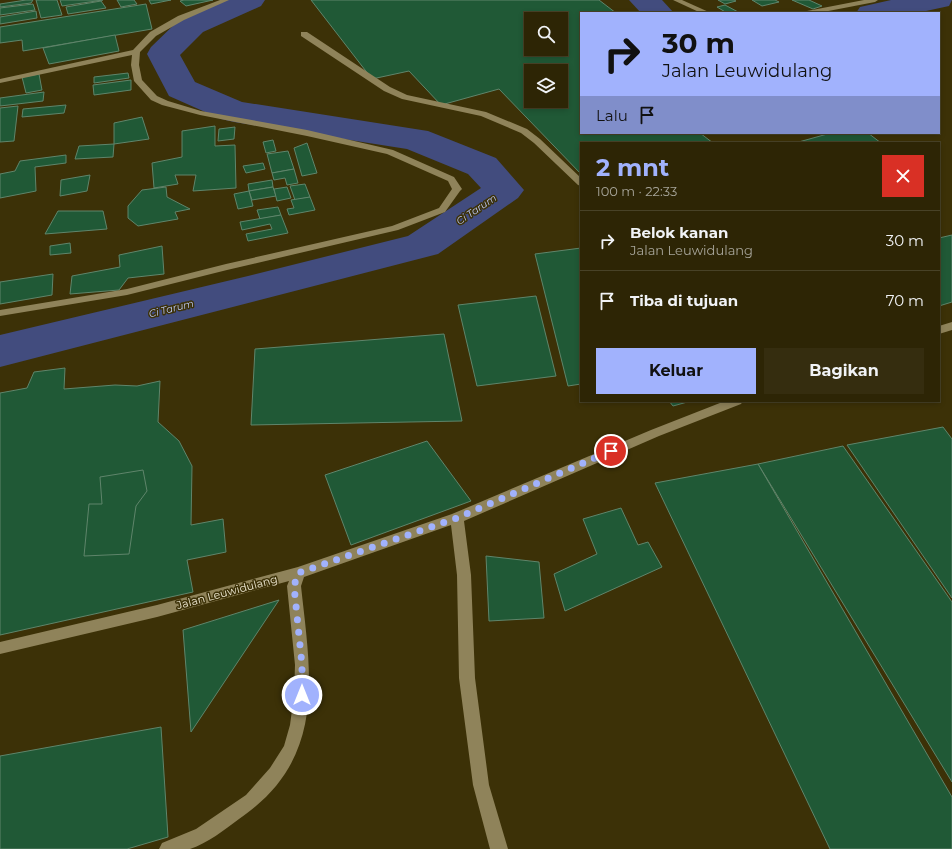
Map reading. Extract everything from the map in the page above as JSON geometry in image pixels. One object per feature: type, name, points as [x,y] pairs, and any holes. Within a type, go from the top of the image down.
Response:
[{"type":"street","points":[[0,81],[136,52],[153,34],[181,18],[226,0]]},
{"type":"street","points":[[676,0],[705,12]]},
{"type":"street","points":[[812,12],[875,0]]},
{"type":"street","points":[[304,34],[387,89],[405,97],[483,114],[524,131],[538,140],[580,182]]},
{"type":"street","points":[[0,313],[127,292],[226,267],[395,228],[442,210],[457,189],[450,179],[390,152],[308,133],[200,113],[154,98],[138,81],[135,65],[136,52]]},
{"type":"street","points":[[940,330],[952,326]]},
{"type":"street","name":"Jalan Leuwidulang","points":[[0,648],[157,611],[298,573],[457,518],[647,436],[734,402]]},
{"type":"street","points":[[457,518],[464,575],[467,678],[481,785],[499,849]]},
{"type":"street","points":[[168,849],[202,835],[252,801],[276,774],[291,749],[298,725],[302,695],[302,665],[294,586],[298,573]]},
{"type":"building","points":[[33,0],[31,3],[0,7],[0,4]]},
{"type":"building","points":[[36,0],[57,0],[62,15],[41,18]]},
{"type":"building","points":[[60,0],[103,0],[62,6]]},
{"type":"building","points":[[117,0],[134,0],[137,4],[121,7]]},
{"type":"building","points":[[149,0],[171,0],[151,4]]},
{"type":"building","points":[[213,0],[186,6],[180,1]]},
{"type":"building","points":[[311,0],[599,0],[615,12],[580,12],[580,134],[701,134],[712,142],[580,142],[580,173],[499,89],[441,105],[409,71],[372,79]]},
{"type":"building","points":[[718,0],[734,0],[736,1],[725,4]]},
{"type":"building","points":[[752,0],[775,0],[779,2],[762,6]]},
{"type":"building","points":[[792,0],[809,0],[822,6],[813,9]]},
{"type":"building","points":[[101,1],[106,8],[68,14],[66,7]]},
{"type":"building","points":[[33,4],[35,10],[0,15],[0,8]]},
{"type":"building","points":[[146,4],[152,29],[23,51],[22,40],[0,43],[0,27]]},
{"type":"building","points":[[725,5],[738,12],[725,12],[717,7]]},
{"type":"building","points":[[36,11],[37,18],[0,24],[0,17]]},
{"type":"building","points":[[115,35],[119,51],[49,64],[43,48]]},
{"type":"building","points":[[128,73],[129,78],[94,83],[94,77]]},
{"type":"building","points":[[39,74],[42,90],[26,93],[22,77]]},
{"type":"building","points":[[131,80],[131,90],[94,95],[93,85]]},
{"type":"building","points":[[44,92],[43,101],[0,106],[0,98]]},
{"type":"building","points":[[66,105],[64,113],[22,117],[23,109]]},
{"type":"building","points":[[18,106],[14,141],[0,142],[0,108]]},
{"type":"building","points":[[142,117],[149,139],[114,144],[114,123]]},
{"type":"building","points":[[215,126],[215,146],[235,145],[236,188],[193,191],[196,175],[175,175],[178,184],[154,188],[152,163],[182,157],[182,131]]},
{"type":"building","points":[[235,127],[234,139],[218,141],[219,129]]},
{"type":"building","points":[[827,134],[869,134],[880,142],[799,142]]},
{"type":"building","points":[[273,140],[276,151],[266,153],[263,142]]},
{"type":"building","points":[[307,143],[317,173],[302,176],[294,148]]},
{"type":"building","points":[[114,144],[113,157],[75,159],[79,146]]},
{"type":"building","points":[[288,151],[294,169],[272,173],[267,154]]},
{"type":"building","points":[[66,155],[66,163],[35,167],[36,191],[0,198],[0,174],[15,171],[20,161]]},
{"type":"building","points":[[263,163],[265,169],[246,173],[243,166]]},
{"type":"building","points":[[294,169],[298,183],[287,185],[285,178],[274,180],[272,173]]},
{"type":"building","points":[[90,175],[87,191],[60,196],[61,180]]},
{"type":"building","points":[[272,180],[273,187],[249,191],[248,184]]},
{"type":"building","points":[[305,184],[310,197],[295,200],[290,186]]},
{"type":"building","points":[[166,187],[167,197],[190,209],[175,212],[178,219],[138,226],[128,218],[128,206],[142,190]]},
{"type":"building","points":[[273,187],[276,196],[252,200],[249,191]]},
{"type":"building","points":[[287,187],[291,198],[277,201],[274,189]]},
{"type":"building","points":[[249,191],[253,206],[238,209],[234,194]]},
{"type":"building","points":[[310,197],[315,210],[289,215],[287,209],[294,208],[291,200]]},
{"type":"building","points":[[278,207],[281,215],[260,219],[257,210]]},
{"type":"building","points":[[58,211],[103,211],[107,229],[45,234]]},
{"type":"building","points":[[281,215],[288,233],[248,241],[246,234],[272,229],[270,224],[242,230],[240,222]]},
{"type":"building","points":[[952,235],[952,302],[940,306],[940,238]]},
{"type":"building","points":[[70,243],[71,253],[50,255],[50,246]]},
{"type":"building","points":[[162,246],[164,274],[128,278],[119,290],[70,294],[72,276],[120,267],[119,255]]},
{"type":"building","points":[[580,248],[580,384],[568,386],[535,254]]},
{"type":"building","points":[[53,274],[52,295],[0,304],[0,282]]},
{"type":"building","points":[[536,296],[556,376],[477,386],[458,305]]},
{"type":"building","points":[[444,334],[462,421],[251,425],[255,349]]},
{"type":"building","points":[[65,368],[64,389],[115,385],[137,386],[160,381],[158,422],[179,441],[192,466],[191,525],[223,519],[226,552],[187,560],[193,592],[0,635],[0,393],[27,388],[34,372]]},
{"type":"building","points":[[670,402],[687,402],[673,406]]},
{"type":"building","points":[[943,427],[952,439],[952,598],[847,445]]},
{"type":"building","points":[[427,441],[471,501],[351,545],[325,475]]},
{"type":"building","points":[[843,446],[952,602],[952,782],[758,464]]},
{"type":"building","points":[[758,464],[952,797],[952,849],[830,849],[655,483]]},
{"type":"building","points":[[143,470],[147,491],[136,506],[129,554],[84,556],[89,504],[102,504],[100,477]]},
{"type":"building","points":[[621,508],[638,545],[648,542],[662,567],[565,611],[554,574],[597,554],[583,519]]},
{"type":"building","points":[[486,556],[539,562],[544,618],[489,621]]},
{"type":"building","points":[[279,600],[191,732],[183,630]]},
{"type":"building","points":[[161,727],[168,837],[127,849],[0,849],[0,756]]},
{"type":"waterway","name":"Ci Tarum","points":[[0,351],[423,245],[504,190],[482,166],[415,139],[234,111],[181,89],[163,54],[192,25],[250,0]]},
{"type":"waterway","name":"Ci Tarum","points":[[644,0],[658,12]]},
{"type":"waterway","name":"Ci Tarum","points":[[876,12],[938,0]]},
{"type":"route","points":[[302,695],[302,665],[294,586],[298,573],[457,518],[611,451]]}]
